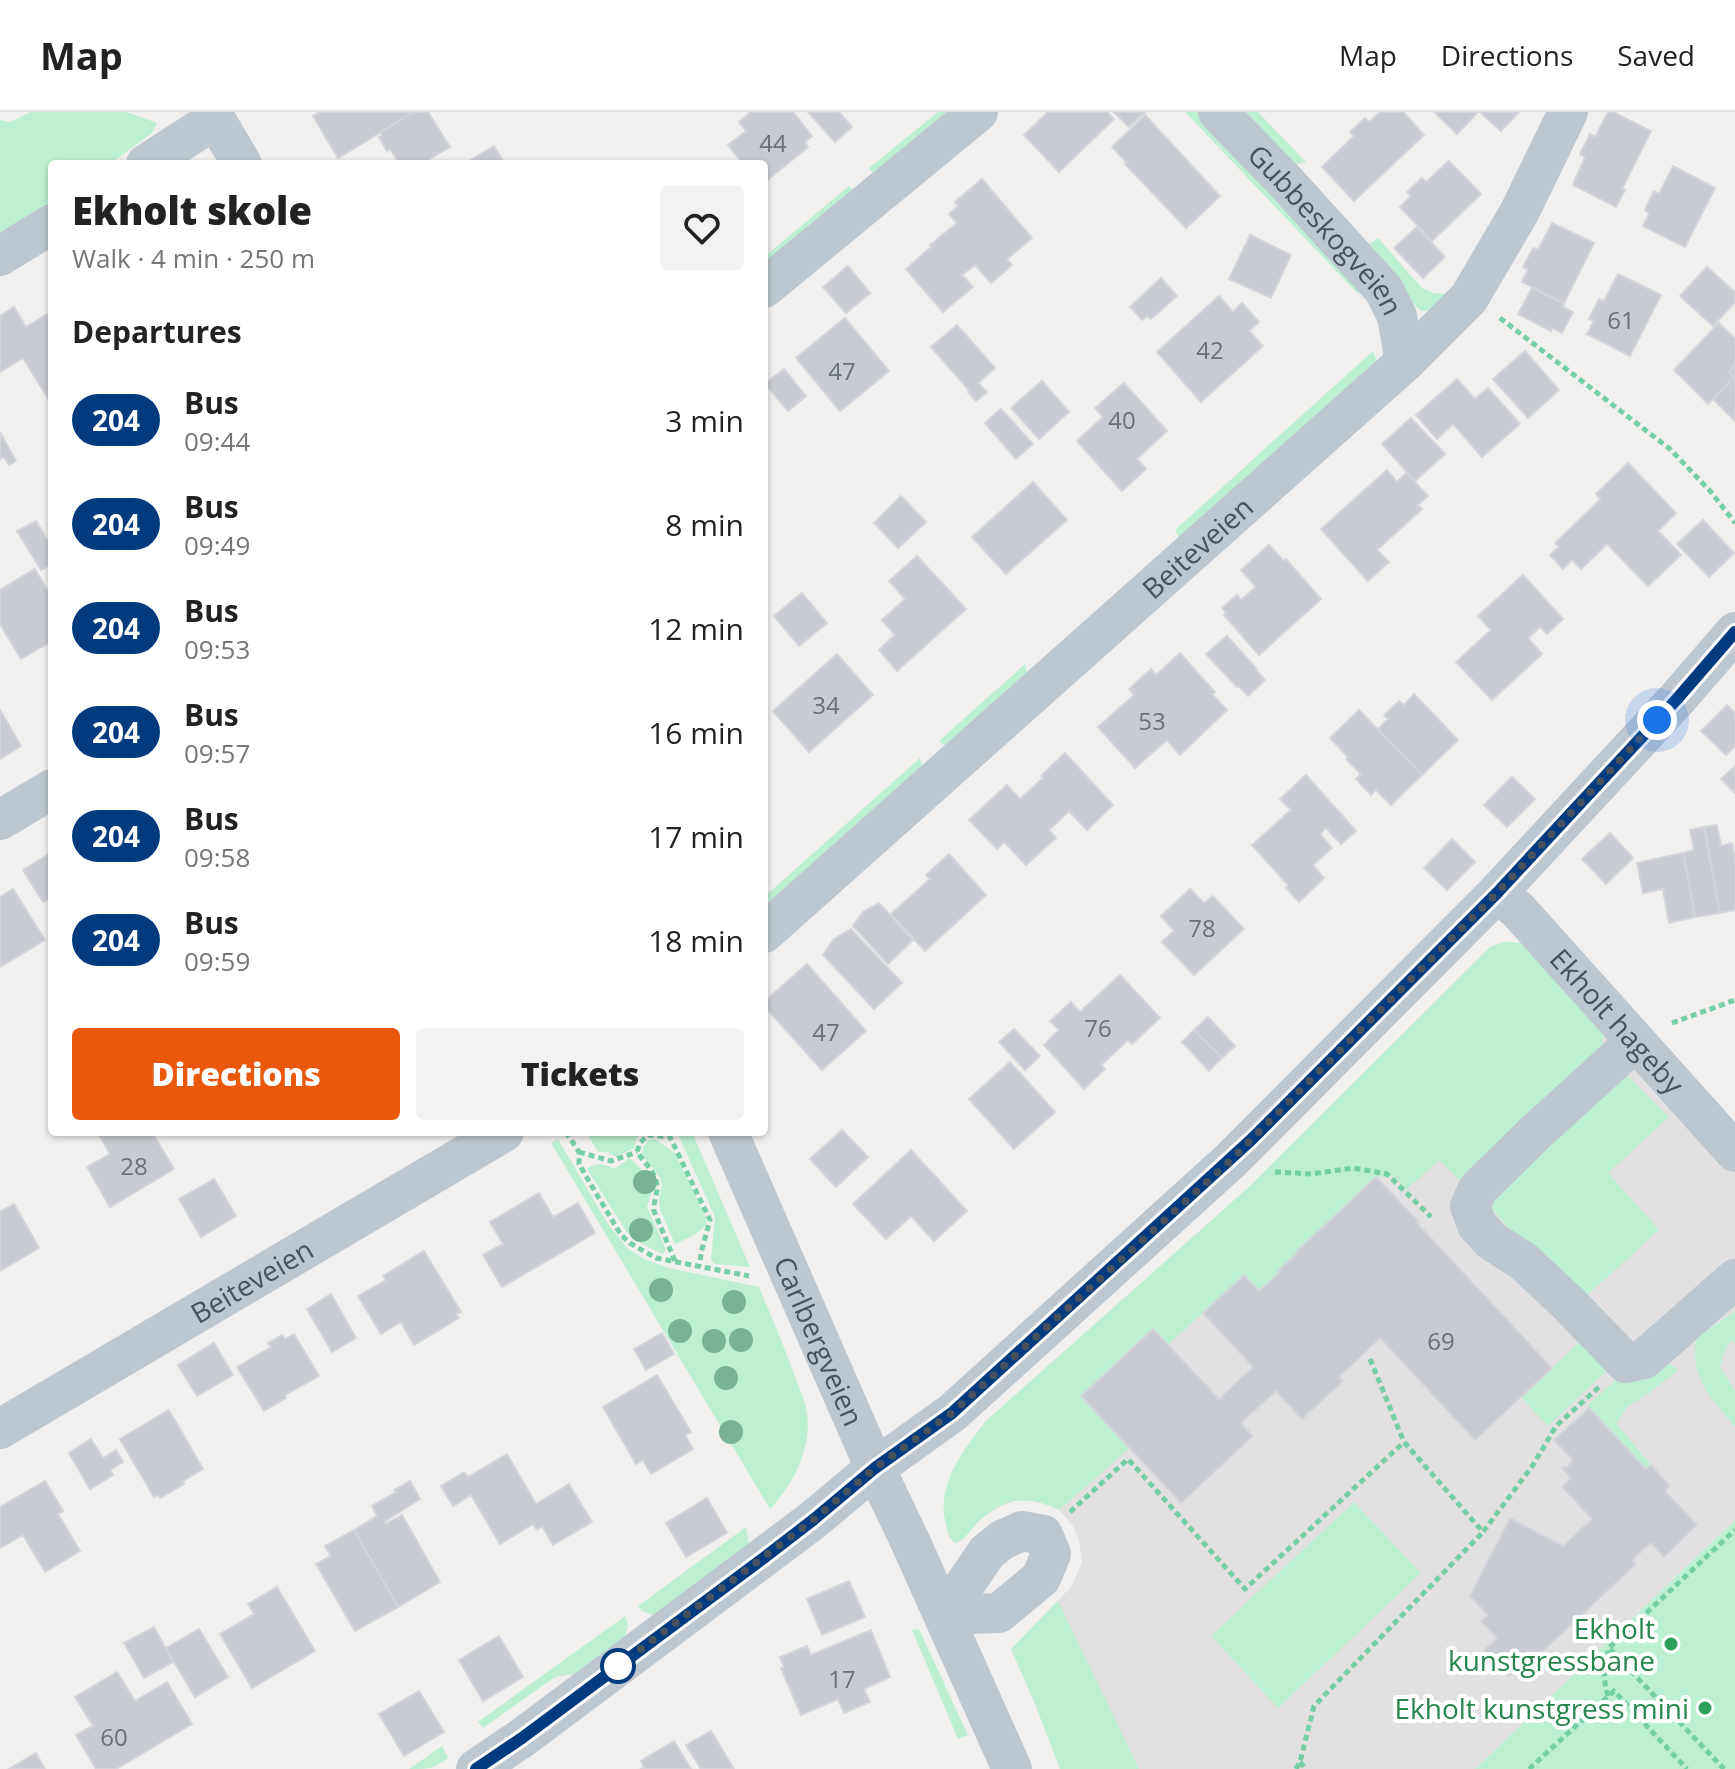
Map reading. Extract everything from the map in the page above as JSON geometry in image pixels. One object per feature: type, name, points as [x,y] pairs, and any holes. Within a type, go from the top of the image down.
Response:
[{"type":"street","points":[[768,285],[978,112]]},
{"type":"street","name":"Gubbeskogveien","points":[[1218,112],[1384,290],[1397,316],[1405,362]]},
{"type":"street","name":"Beiteveien","points":[[768,929],[1405,362],[1469,298],[1520,211],[1568,112]]},
{"type":"street","points":[[152,160],[213,116],[240,160]]},
{"type":"street","points":[[0,256],[48,226]]},
{"type":"street","points":[[476,1769],[522,1738],[813,1520],[875,1468],[952,1413],[1230,1161],[1497,893],[1735,632]]},
{"type":"street","points":[[0,820],[48,791]]},
{"type":"street","name":"Ekholt hageby","points":[[1497,893],[1518,910],[1735,1152]]},
{"type":"street","points":[[1635,1042],[1478,1189],[1470,1206],[1477,1225],[1492,1241],[1523,1261],[1626,1363],[1644,1359],[1735,1279]]},
{"type":"street","name":"Beiteveien","points":[[0,1429],[497,1136]]},
{"type":"street","name":"Carlbergveien","points":[[730,1136],[875,1468],[1012,1769]]},
{"type":"path","points":[[1469,298],[1500,318],[1670,449],[1711,492],[1735,523]]},
{"type":"path","points":[[1635,1042],[1659,1028],[1735,1000]]},
{"type":"path","points":[[569,1136],[579,1152],[579,1164],[621,1235],[630,1243],[656,1258],[752,1276]]},
{"type":"path","points":[[637,1152],[647,1136]]},
{"type":"path","points":[[659,1136],[670,1137],[710,1220],[699,1266]]},
{"type":"path","points":[[579,1152],[611,1161],[637,1152]]},
{"type":"path","points":[[637,1152],[657,1182],[654,1211],[675,1261]]},
{"type":"path","points":[[1267,1171],[1311,1174],[1353,1168],[1387,1174],[1441,1226],[1477,1225]]},
{"type":"path","points":[[1370,1359],[1404,1442],[1483,1532]]},
{"type":"path","points":[[1296,1769],[1314,1706],[1483,1532],[1533,1465],[1556,1426],[1626,1363]]},
{"type":"path","points":[[1060,1521],[1128,1459],[1245,1589],[1404,1442]]},
{"type":"path","points":[[1608,1696],[1604,1669],[1609,1648],[1735,1530]]},
{"type":"path","points":[[1609,1648],[1724,1769]]},
{"type":"path","points":[[1529,1769],[1614,1691],[1687,1769]]},
{"type":"path","points":[[1300,1762],[1306,1769]]},
{"type":"shaded area","points":[[1504,942],[1522,943],[1735,1169],[1735,1311],[1727,1317],[1735,1346],[1735,1520],[1475,1769],[1060,1769],[1011,1649],[1071,1587],[1082,1563],[1079,1541],[1073,1526],[1059,1510],[1041,1501],[1015,1500],[995,1509],[955,1543],[949,1537],[944,1513],[952,1471],[986,1421],[1250,1186],[1490,947]]},
{"type":"green space","points":[[31,112],[127,112],[157,123],[152,133],[115,160],[48,160],[48,204],[0,233],[0,120],[10,122]]},
{"type":"green space","points":[[938,112],[957,112],[873,173],[869,168]]},
{"type":"green space","points":[[1185,112],[1197,112],[1343,265],[1361,286],[1358,294]]},
{"type":"green space","points":[[1238,112],[1258,112],[1306,162],[1293,165]]},
{"type":"green space","points":[[849,186],[857,195],[768,270],[768,254]]},
{"type":"green space","points":[[1378,238],[1422,288],[1447,294],[1436,310],[1421,311],[1411,301],[1368,245]]},
{"type":"green space","points":[[1373,351],[1377,361],[1180,540],[1175,530]]},
{"type":"green space","points":[[1025,664],[1028,678],[947,747],[939,741]]},
{"type":"green space","points":[[920,758],[925,772],[768,913],[768,893]]},
{"type":"green space","points":[[1504,942],[1522,943],[1609,1030],[1602,1039],[1605,1054],[1463,1184],[1439,1160],[1407,1189],[1394,1177],[1376,1177],[1297,1250],[1280,1272],[1259,1291],[1244,1275],[1168,1345],[1153,1329],[1081,1396],[1130,1448],[1059,1510],[1027,1500],[1007,1503],[988,1513],[955,1543],[945,1520],[945,1493],[955,1467],[986,1421],[1250,1186],[1490,947]]},
{"type":"green space","points":[[1625,1073],[1669,1117],[1608,1173],[1659,1230],[1582,1300],[1547,1271],[1491,1208],[1500,1186]]},
{"type":"green space","points":[[588,1136],[639,1136],[634,1148],[616,1157],[608,1152],[598,1152]]},
{"type":"green space","points":[[679,1136],[694,1136],[750,1267],[715,1264],[711,1260],[715,1217]]},
{"type":"green space","points":[[558,1139],[608,1224],[627,1248],[644,1259],[669,1268],[759,1287],[803,1397],[808,1422],[800,1463],[787,1488],[770,1509],[551,1143]]},
{"type":"green space","points":[[655,1139],[675,1153],[706,1218],[706,1225],[695,1235],[675,1244],[660,1209],[660,1177],[642,1155],[643,1147],[649,1140]]},
{"type":"green space","points":[[630,1158],[648,1176],[653,1187],[647,1207],[666,1250],[662,1254],[633,1239],[587,1169],[600,1164],[614,1169]]},
{"type":"green space","points":[[1735,1311],[1735,1346],[1733,1340],[1727,1346],[1720,1366],[1735,1391],[1735,1427],[1704,1387],[1695,1353],[1696,1338]]},
{"type":"green space","points":[[1586,1336],[1613,1365],[1548,1426],[1521,1397]]},
{"type":"green space","points":[[1669,1363],[1678,1370],[1628,1406],[1616,1423],[1651,1465],[1646,1469],[1589,1408],[1589,1404],[1618,1378]]},
{"type":"green space","points":[[1354,1502],[1421,1573],[1278,1708],[1211,1636]]},
{"type":"green space","name":"Ekholt kunstgressbane","points":[[1735,1520],[1735,1769],[1475,1769]]},
{"type":"green space","points":[[746,1527],[750,1548],[655,1616],[638,1606]]},
{"type":"green space","points":[[1058,1601],[1139,1769],[1060,1769],[1011,1649]]},
{"type":"green space","points":[[625,1616],[628,1625],[625,1636],[574,1674],[555,1677],[483,1728],[478,1722]]},
{"type":"green space","points":[[919,1629],[968,1735],[958,1739],[912,1630]]},
{"type":"green space","points":[[442,1746],[448,1758],[430,1768],[409,1769]]},
{"type":"building","points":[[319,112],[414,112],[338,158],[313,116]]},
{"type":"building","points":[[414,112],[428,112],[450,147],[428,160],[397,160],[390,149],[387,151],[379,137],[381,132]]},
{"type":"building","points":[[751,112],[793,112],[812,136],[805,142],[808,147],[768,180],[768,160],[740,160],[728,145],[746,131],[739,122]]},
{"type":"building","points":[[808,112],[839,112],[852,127],[835,142]]},
{"type":"building","points":[[1048,112],[1107,112],[1114,119],[1059,172],[1024,135]]},
{"type":"building","points":[[1114,112],[1145,112],[1129,127]]},
{"type":"building","points":[[1380,112],[1403,112],[1424,135],[1354,201],[1322,167],[1354,136],[1350,132],[1365,118],[1369,122]]},
{"type":"building","points":[[1434,112],[1478,112],[1457,134]]},
{"type":"building","points":[[1480,112],[1519,112],[1501,131]]},
{"type":"building","points":[[1608,112],[1651,131],[1616,207],[1573,185],[1585,157],[1580,154],[1590,134],[1595,137]]},
{"type":"building","points":[[1145,115],[1220,196],[1186,228],[1112,147]]},
{"type":"building","points":[[494,146],[503,160],[471,160]]},
{"type":"building","points":[[1449,161],[1481,194],[1432,241],[1400,207],[1411,196],[1407,192],[1422,178],[1426,182]]},
{"type":"building","points":[[1673,166],[1715,188],[1685,247],[1643,226],[1649,213],[1645,210],[1654,191],[1659,194]]},
{"type":"building","points":[[982,179],[1032,238],[1007,259],[1012,265],[991,283],[975,265],[962,275],[973,287],[943,312],[906,269],[957,223],[949,214],[958,206],[955,202]]},
{"type":"building","points":[[1552,223],[1594,243],[1564,303],[1522,282],[1528,269],[1523,267],[1533,248],[1538,250]]},
{"type":"building","points":[[1417,227],[1445,257],[1423,278],[1394,248]]},
{"type":"building","points":[[1250,235],[1291,255],[1271,298],[1229,279]]},
{"type":"building","points":[[848,266],[870,293],[846,313],[823,287]]},
{"type":"building","points":[[1707,267],[1735,292],[1735,302],[1713,326],[1680,296]]},
{"type":"building","points":[[1618,274],[1661,295],[1630,356],[1587,334],[1594,321],[1589,319],[1599,299],[1604,301]]},
{"type":"building","points":[[1161,278],[1177,296],[1151,319],[1147,316],[1142,320],[1130,307]]},
{"type":"building","points":[[1532,288],[1573,312],[1562,333],[1552,328],[1551,331],[1518,314]]},
{"type":"building","points":[[1219,296],[1233,312],[1242,303],[1259,322],[1249,331],[1263,346],[1201,402],[1157,352]]},
{"type":"building","points":[[14,307],[26,327],[48,315],[48,399],[23,358],[0,372],[0,316]]},
{"type":"building","points":[[845,318],[889,371],[840,411],[796,358]]},
{"type":"building","points":[[1719,323],[1735,339],[1735,365],[1729,372],[1734,377],[1708,404],[1674,370]]},
{"type":"building","points":[[957,325],[995,368],[978,383],[987,392],[976,401],[931,347]]},
{"type":"building","points":[[1525,351],[1559,390],[1528,418],[1493,379]]},
{"type":"building","points":[[1735,365],[1735,421],[1713,399],[1734,377],[1729,372]]},
{"type":"building","points":[[784,369],[806,396],[788,411],[768,388],[768,382]]},
{"type":"building","points":[[1457,379],[1475,399],[1488,388],[1520,424],[1482,457],[1453,424],[1437,439],[1416,415]]},
{"type":"building","points":[[1042,381],[1069,412],[1039,439],[1011,408]]},
{"type":"building","points":[[1124,383],[1167,431],[1137,459],[1146,469],[1122,491],[1077,441],[1103,417],[1095,408]]},
{"type":"building","points":[[1001,409],[1033,444],[1016,459],[985,423]]},
{"type":"building","points":[[1411,418],[1445,454],[1415,481],[1382,444]]},
{"type":"building","points":[[0,432],[16,461],[9,465],[4,457],[0,459]]},
{"type":"building","points":[[1628,463],[1676,513],[1658,531],[1681,555],[1648,586],[1607,544],[1581,569],[1572,560],[1563,569],[1550,555],[1559,547],[1555,543],[1601,499],[1596,494]]},
{"type":"building","points":[[1387,470],[1397,482],[1406,473],[1428,496],[1418,505],[1422,509],[1377,550],[1389,562],[1368,581],[1321,529]]},
{"type":"building","points":[[1033,482],[1067,520],[1006,574],[972,537]]},
{"type":"building","points":[[901,496],[926,522],[898,548],[874,523]]},
{"type":"building","points":[[1703,520],[1734,553],[1709,577],[1677,544]]},
{"type":"building","points":[[36,521],[48,541],[48,566],[41,570],[17,531]]},
{"type":"building","points":[[1269,545],[1284,561],[1286,559],[1321,599],[1259,655],[1224,615],[1226,613],[1222,608],[1237,595],[1241,600],[1256,587],[1241,570]]},
{"type":"building","points":[[917,556],[966,609],[897,671],[879,650],[895,635],[882,620],[905,599],[889,581]]},
{"type":"building","points":[[35,569],[48,591],[48,643],[21,659],[0,624],[0,590]]},
{"type":"building","points":[[1523,575],[1563,619],[1547,634],[1540,627],[1528,638],[1542,654],[1492,700],[1456,662],[1491,630],[1478,616]]},
{"type":"building","points":[[802,593],[827,623],[799,646],[774,616]]},
{"type":"building","points":[[1227,636],[1265,680],[1248,696],[1206,654]]},
{"type":"building","points":[[1180,653],[1227,710],[1180,755],[1167,740],[1135,768],[1098,727],[1134,695],[1129,689],[1151,669],[1156,675]]},
{"type":"building","points":[[837,654],[873,695],[809,752],[773,711]]},
{"type":"building","points":[[1414,694],[1458,740],[1422,775],[1378,729],[1388,719],[1384,715],[1399,701],[1404,705]]},
{"type":"building","points":[[1727,705],[1735,713],[1735,746],[1726,755],[1701,731]]},
{"type":"building","points":[[0,710],[21,746],[0,759]]},
{"type":"building","points":[[1359,710],[1422,775],[1391,805],[1376,790],[1371,795],[1356,779],[1361,774],[1330,738]]},
{"type":"building","points":[[1065,753],[1113,805],[1087,830],[1069,811],[1049,830],[1056,838],[1026,865],[1004,842],[997,849],[969,820],[1007,785],[1020,799]]},
{"type":"building","points":[[1735,766],[1735,793],[1721,779]]},
{"type":"building","points":[[1306,775],[1356,831],[1341,844],[1326,828],[1320,834],[1332,848],[1313,865],[1324,878],[1299,902],[1252,845],[1291,810],[1280,799]]},
{"type":"building","points":[[1512,777],[1535,799],[1507,827],[1484,805]]},
{"type":"building","points":[[1717,825],[1721,846],[1732,843],[1735,860],[1735,910],[1720,913],[1704,827]]},
{"type":"building","points":[[1704,827],[1720,913],[1695,917],[1683,853],[1694,850],[1690,830]]},
{"type":"building","points":[[1610,833],[1633,858],[1606,884],[1582,859]]},
{"type":"building","points":[[1452,839],[1475,862],[1447,890],[1424,868]]},
{"type":"building","points":[[1683,853],[1695,917],[1669,923],[1663,889],[1643,893],[1637,863]]},
{"type":"building","points":[[48,854],[48,899],[43,902],[23,870]]},
{"type":"building","points":[[949,854],[986,895],[925,951],[891,914],[930,879],[926,875]]},
{"type":"building","points":[[13,889],[45,940],[0,967],[0,897]]},
{"type":"building","points":[[1190,889],[1204,903],[1213,896],[1244,929],[1194,975],[1162,942],[1174,931],[1161,916]]},
{"type":"building","points":[[879,903],[913,940],[888,964],[853,926],[863,912]]},
{"type":"building","points":[[851,929],[902,983],[874,1009],[823,955],[834,939]]},
{"type":"building","points":[[807,964],[866,1031],[822,1070],[768,1010],[768,998]]},
{"type":"building","points":[[1120,975],[1160,1018],[1132,1044],[1128,1040],[1101,1065],[1105,1069],[1084,1089],[1044,1045],[1059,1030],[1050,1021],[1071,1002],[1080,1012]]},
{"type":"building","points":[[1208,1017],[1235,1046],[1222,1058],[1194,1030]]},
{"type":"building","points":[[1014,1029],[1040,1056],[1025,1070],[999,1042]]},
{"type":"building","points":[[1194,1030],[1222,1058],[1209,1071],[1182,1042]]},
{"type":"building","points":[[1010,1062],[1055,1112],[1014,1149],[969,1099]]},
{"type":"building","points":[[842,1130],[868,1157],[836,1187],[810,1159]]},
{"type":"building","points":[[99,1136],[154,1136],[174,1169],[110,1207],[87,1167],[110,1154]]},
{"type":"building","points":[[911,1150],[967,1211],[934,1241],[911,1216],[886,1239],[853,1204]]},
{"type":"building","points":[[1376,1177],[1552,1368],[1475,1440],[1380,1338],[1339,1377],[1343,1381],[1302,1419],[1276,1391],[1241,1423],[1253,1436],[1181,1503],[1081,1396],[1153,1329],[1219,1399],[1253,1367],[1203,1313],[1244,1275],[1259,1291]]},
{"type":"building","points":[[214,1179],[236,1216],[201,1237],[179,1199]]},
{"type":"building","points":[[539,1193],[553,1217],[578,1203],[595,1233],[502,1287],[483,1255],[503,1244],[490,1222]]},
{"type":"building","points":[[14,1204],[39,1248],[0,1271],[0,1212]]},
{"type":"building","points":[[424,1251],[461,1312],[456,1314],[459,1318],[414,1345],[401,1322],[381,1334],[358,1296],[386,1280],[383,1276]]},
{"type":"building","points":[[331,1294],[356,1338],[332,1352],[307,1309]]},
{"type":"building","points":[[662,1333],[674,1354],[646,1370],[634,1349]]},
{"type":"building","points":[[294,1334],[319,1376],[264,1411],[237,1367],[271,1347],[268,1343],[282,1335],[285,1339]]},
{"type":"building","points":[[214,1343],[233,1375],[197,1396],[178,1365]]},
{"type":"building","points":[[657,1375],[691,1432],[685,1435],[693,1449],[651,1474],[643,1460],[636,1464],[603,1407]]},
{"type":"building","points":[[1589,1408],[1646,1469],[1651,1465],[1670,1486],[1665,1491],[1697,1525],[1664,1557],[1651,1543],[1632,1560],[1636,1564],[1525,1668],[1521,1663],[1508,1676],[1484,1650],[1497,1638],[1481,1621],[1488,1615],[1470,1596],[1510,1518],[1563,1546],[1592,1519],[1562,1487],[1571,1478],[1562,1468],[1573,1460],[1554,1440]]},
{"type":"building","points":[[169,1410],[203,1469],[160,1498],[158,1495],[154,1497],[120,1439]]},
{"type":"building","points":[[91,1439],[103,1458],[116,1450],[123,1462],[110,1470],[113,1475],[90,1489],[69,1453]]},
{"type":"building","points":[[507,1454],[536,1504],[569,1484],[592,1522],[553,1545],[542,1526],[537,1530],[533,1524],[500,1544],[471,1495],[453,1506],[441,1486],[464,1472],[468,1477]]},
{"type":"building","points":[[45,1481],[63,1511],[58,1514],[80,1551],[45,1572],[23,1535],[0,1548],[0,1507]]},
{"type":"building","points":[[410,1481],[420,1499],[384,1522],[386,1524],[402,1515],[440,1582],[398,1607],[354,1530],[377,1516],[372,1506]]},
{"type":"building","points":[[707,1498],[727,1533],[686,1557],[666,1523]]},
{"type":"building","points":[[354,1530],[398,1607],[355,1631],[316,1564],[331,1556],[325,1546]]},
{"type":"building","points":[[849,1581],[865,1617],[822,1635],[807,1599]]},
{"type":"building","points":[[277,1587],[315,1651],[252,1688],[220,1634],[254,1614],[248,1604]]},
{"type":"building","points":[[154,1627],[173,1662],[144,1678],[124,1643]]},
{"type":"building","points":[[199,1629],[228,1677],[195,1697],[166,1648]]},
{"type":"building","points":[[871,1630],[890,1677],[864,1689],[870,1702],[844,1713],[838,1699],[801,1715],[781,1668],[784,1667],[780,1657],[807,1646],[811,1655]]},
{"type":"building","points":[[499,1636],[523,1677],[483,1701],[459,1660]]},
{"type":"building","points":[[117,1672],[135,1701],[167,1682],[192,1724],[116,1769],[96,1769],[76,1735],[93,1726],[75,1697]]},
{"type":"building","points":[[419,1691],[444,1732],[404,1756],[379,1714]]},
{"type":"building","points":[[711,1731],[734,1769],[701,1769],[686,1745]]},
{"type":"building","points":[[674,1741],[691,1769],[641,1769],[644,1767],[641,1761]]},
{"type":"building","points":[[36,1753],[45,1769],[9,1769]]},
{"type":"bus line","name":"204","points":[[476,1769],[765,1557],[875,1468],[952,1413],[1230,1161],[1497,893],[1735,632]]},
{"type":"place","name":"Ekholt kunstgressbane","points":[[1671,1644]]},
{"type":"place","name":"Ekholt kunstgress mini","points":[[1705,1708]]},
{"type":"route","points":[[618,1666],[813,1520],[875,1468],[952,1413],[1230,1161],[1497,893],[1657,720]]}]
